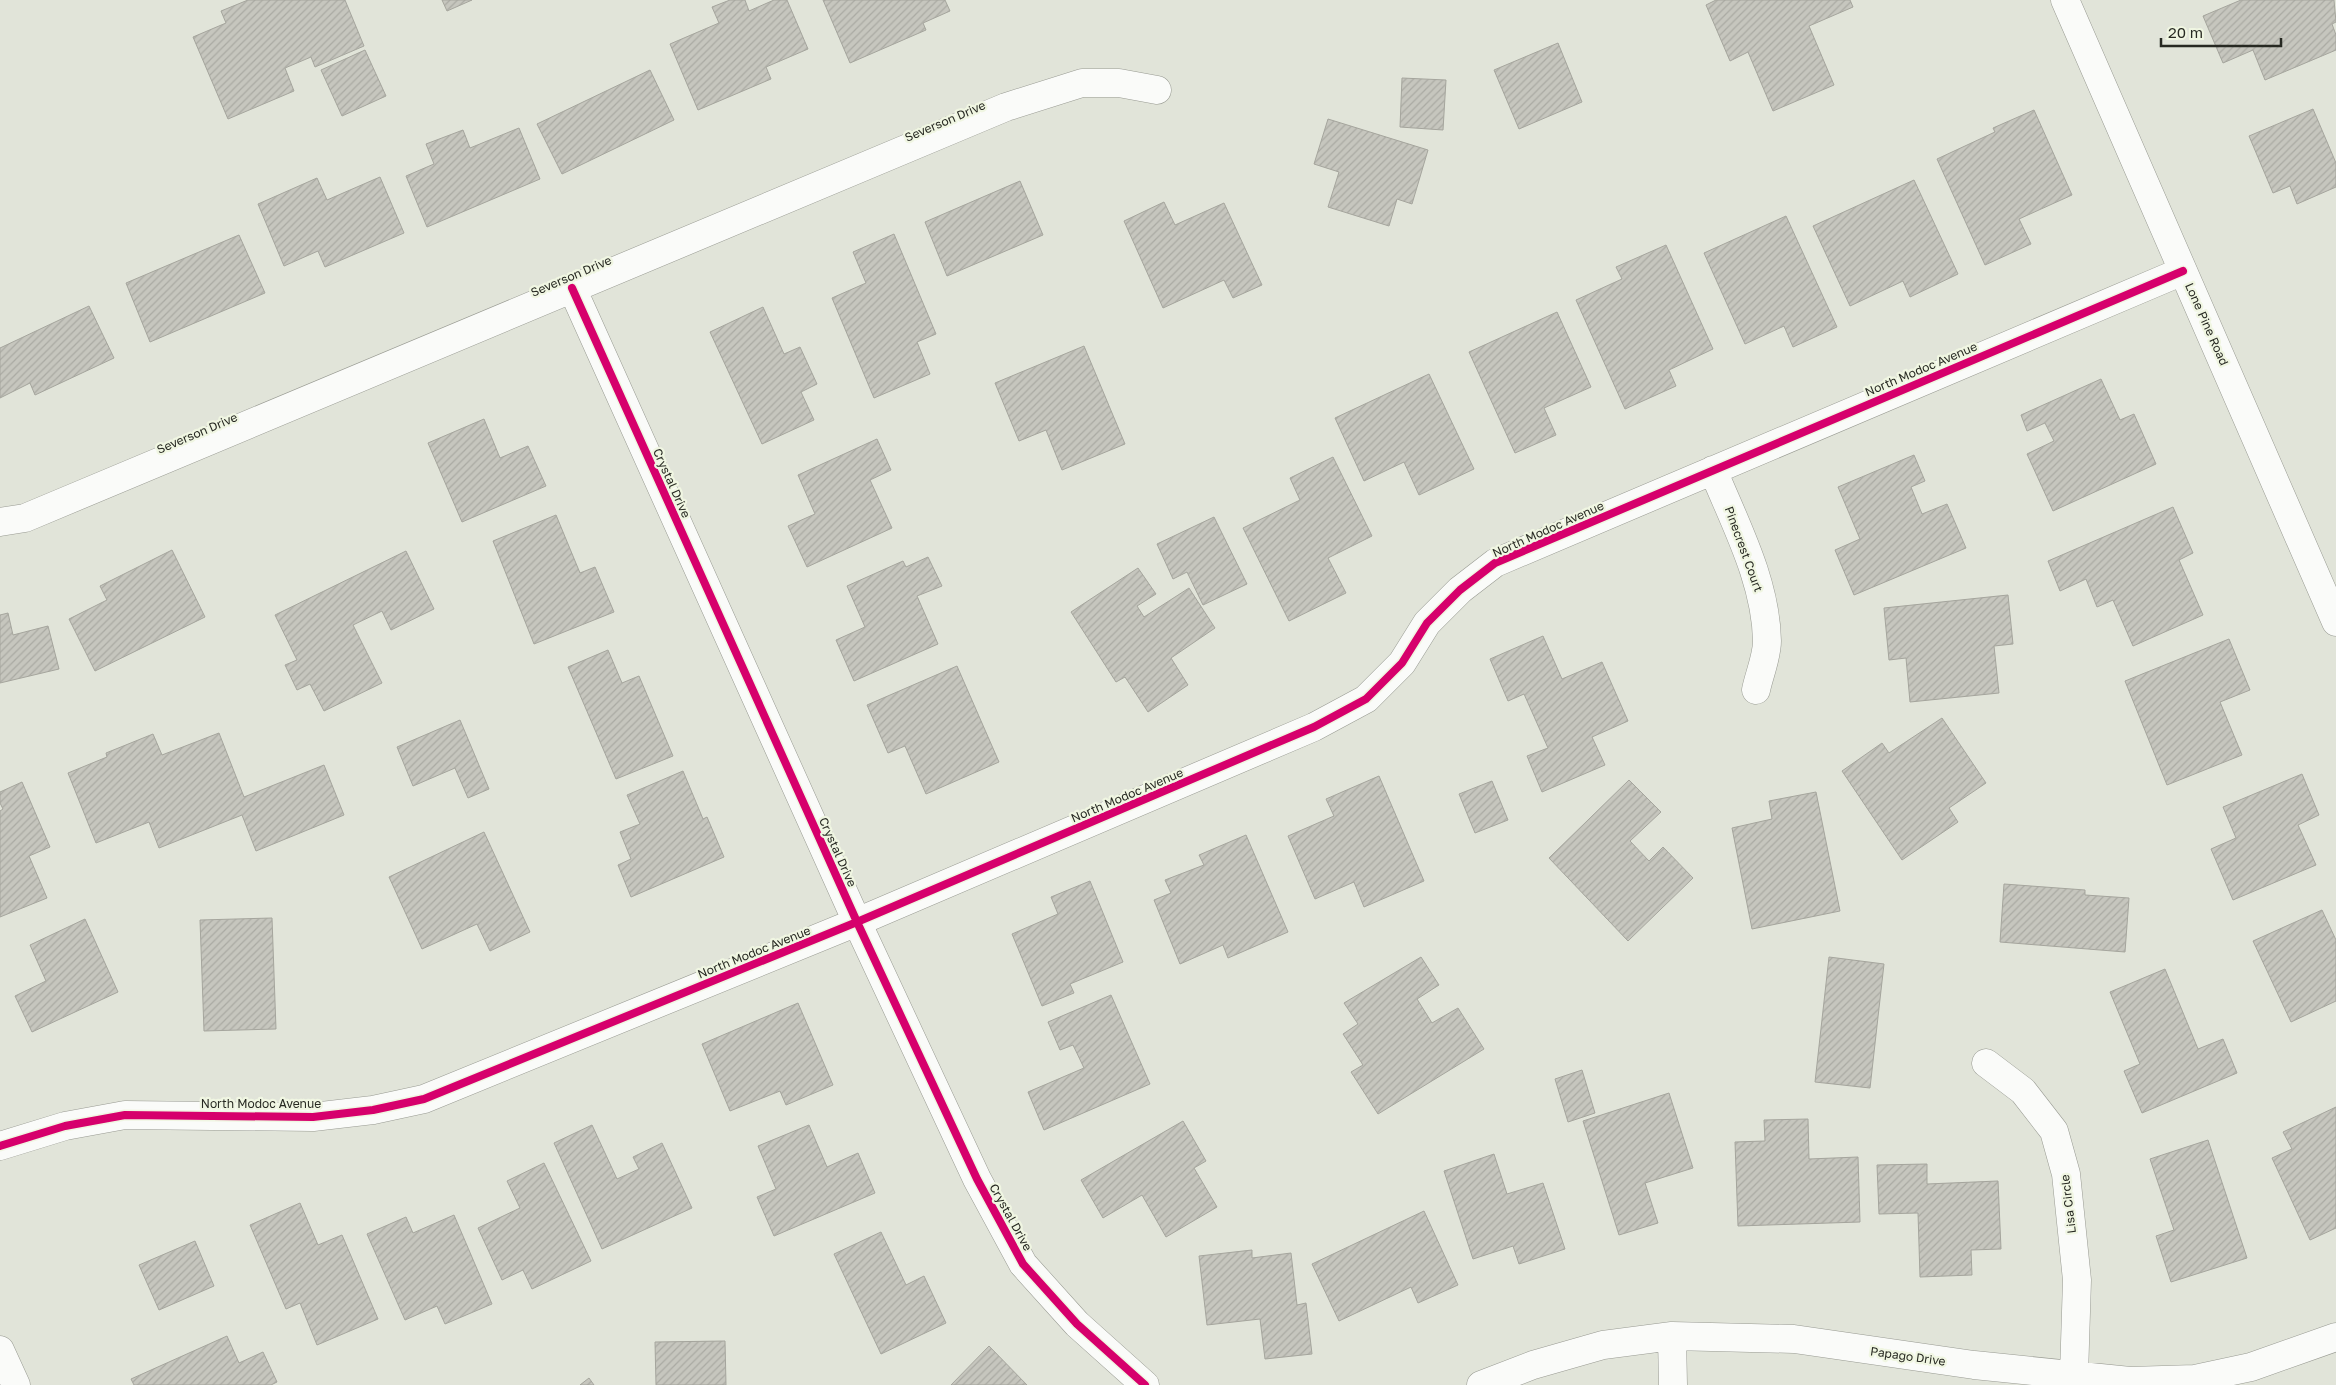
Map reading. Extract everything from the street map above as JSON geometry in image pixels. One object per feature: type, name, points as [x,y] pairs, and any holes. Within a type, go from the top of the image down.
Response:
[{"type":"street","name":"Lone Pine Road","points":[[2065,0],[2336,622]]},
{"type":"street","name":"Severson Drive","points":[[0,522],[26,518],[1006,108],[1082,83],[1119,83],[1157,90]]},
{"type":"street","name":"North Modoc Avenue","points":[[0,1146],[65,1126],[125,1114],[313,1117],[373,1110],[424,1099],[857,922],[1314,728],[1366,699],[1402,664],[1427,623],[1460,590],[1495,563],[2183,270]]},
{"type":"street","name":"Crystal Drive","points":[[572,288],[857,922],[977,1179],[1023,1264],[1077,1324],[1145,1385]]},
{"type":"street","name":"Pinecrest Court","points":[[1713,470],[1747,553],[1761,594],[1767,643],[1756,690]]},
{"type":"street","name":"Lisa Circle","points":[[1986,1063],[2023,1091],[2054,1131],[2066,1174],[2077,1280],[2074,1375]]},
{"type":"street","name":"Papago Drive","points":[[1481,1385],[1533,1365],[1603,1345],[1672,1336],[1794,1339],[1974,1365],[2130,1381],[2195,1379],[2251,1367],[2336,1337]]},
{"type":"street","points":[[1672,1336],[1674,1385]]},
{"type":"street","points":[[0,1350],[16,1385]]},
{"type":"building","points":[[248,0],[345,0],[364,46],[315,67],[311,57],[285,68],[294,91],[228,119],[193,37],[226,23],[221,11]]},
{"type":"building","points":[[442,0],[472,0],[447,11]]},
{"type":"building","points":[[730,0],[745,0],[749,11],[774,0],[787,0],[808,49],[766,67],[771,79],[698,110],[670,44],[719,23],[712,7]]},
{"type":"building","points":[[823,0],[945,0],[950,11],[923,23],[926,30],[850,63]]},
{"type":"building","points":[[1716,0],[1850,0],[1853,7],[1809,26],[1834,85],[1773,111],[1748,52],[1730,61],[1706,5]]},
{"type":"building","points":[[2241,0],[2334,0],[2336,22],[2332,24],[2336,35],[2336,50],[2265,80],[2253,50],[2223,63],[2203,16]]},
{"type":"building","points":[[1558,43],[1582,102],[1519,129],[1494,70]]},
{"type":"building","points":[[365,50],[386,96],[342,116],[321,70]]},
{"type":"building","points":[[650,70],[674,120],[562,174],[537,124]]},
{"type":"building","points":[[1402,78],[1446,80],[1443,130],[1400,127]]},
{"type":"building","points":[[2313,109],[2336,163],[2336,187],[2297,204],[2290,186],[2273,193],[2249,136]]},
{"type":"building","points":[[2034,110],[2072,195],[2019,219],[2031,244],[1985,265],[1937,159],[1995,132],[1993,128]]},
{"type":"building","points":[[1328,119],[1428,150],[1412,204],[1397,199],[1389,226],[1328,207],[1339,172],[1314,164]]},
{"type":"building","points":[[519,128],[540,179],[427,227],[406,176],[434,164],[426,144],[463,130],[470,148]]},
{"type":"building","points":[[380,177],[404,233],[325,267],[318,251],[284,266],[258,204],[317,178],[327,200]]},
{"type":"building","points":[[1914,180],[1958,274],[1910,297],[1903,281],[1850,306],[1813,226]]},
{"type":"building","points":[[1020,181],[1043,235],[947,276],[925,222]]},
{"type":"building","points":[[1164,202],[1175,225],[1224,203],[1262,285],[1233,298],[1224,280],[1163,308],[1124,221]]},
{"type":"building","points":[[1786,216],[1837,327],[1793,347],[1784,326],[1745,344],[1704,253]]},
{"type":"building","points":[[894,234],[936,334],[917,342],[930,374],[874,398],[832,298],[866,283],[853,252]]},
{"type":"building","points":[[239,235],[265,293],[150,342],[126,283]]},
{"type":"building","points":[[1666,245],[1713,349],[1669,370],[1676,386],[1625,409],[1576,300],[1622,279],[1616,267]]},
{"type":"building","points":[[89,306],[114,358],[35,395],[30,383],[0,398],[0,348]]},
{"type":"building","points":[[763,307],[784,354],[800,347],[817,384],[801,392],[814,420],[762,444],[710,332]]},
{"type":"building","points":[[1557,312],[1591,387],[1544,408],[1556,435],[1515,453],[1469,352]]},
{"type":"building","points":[[1084,346],[1125,444],[1062,470],[1046,430],[1019,441],[995,383]]},
{"type":"building","points":[[1429,374],[1474,469],[1419,495],[1404,462],[1364,481],[1335,418]]},
{"type":"building","points":[[2101,379],[2120,420],[2134,414],[2156,464],[2053,511],[2027,454],[2054,441],[2045,423],[2027,431],[2021,415]]},
{"type":"building","points":[[484,419],[500,458],[528,446],[546,486],[462,522],[428,443]]},
{"type":"building","points":[[877,439],[891,470],[870,480],[892,528],[807,567],[788,526],[815,514],[798,475]]},
{"type":"building","points":[[1914,455],[1925,481],[1911,487],[1922,514],[1947,504],[1966,548],[1854,595],[1835,550],[1860,539],[1838,487]]},
{"type":"building","points":[[1333,457],[1372,536],[1328,558],[1346,593],[1289,621],[1243,528],[1300,500],[1290,478]]},
{"type":"building","points":[[2173,507],[2193,553],[2179,560],[2203,615],[2133,646],[2113,600],[2097,607],[2086,579],[2060,591],[2048,561]]},
{"type":"building","points":[[556,515],[580,573],[595,567],[614,612],[534,644],[493,541]]},
{"type":"building","points":[[1214,517],[1247,584],[1203,605],[1187,572],[1173,579],[1157,544]]},
{"type":"building","points":[[172,550],[205,617],[95,671],[69,619],[107,600],[100,586]]},
{"type":"building","points":[[406,551],[434,609],[391,630],[382,611],[353,625],[382,683],[324,711],[310,684],[297,690],[285,665],[297,660],[275,615]]},
{"type":"building","points":[[928,557],[942,586],[917,596],[938,644],[854,681],[836,640],[865,627],[847,586],[903,561],[906,567]]},
{"type":"building","points":[[1138,568],[1156,594],[1137,606],[1144,617],[1189,588],[1215,628],[1171,658],[1188,685],[1148,712],[1125,677],[1116,682],[1071,612]]},
{"type":"building","points":[[2008,595],[2013,644],[1994,646],[1999,693],[1910,702],[1906,658],[1889,660],[1884,608]]},
{"type":"building","points":[[8,613],[13,635],[48,626],[59,669],[0,683],[0,615]]},
{"type":"building","points":[[1543,636],[1562,679],[1602,662],[1628,721],[1592,737],[1605,765],[1542,792],[1527,756],[1548,748],[1524,694],[1508,701],[1490,659]]},
{"type":"building","points":[[2229,639],[2250,690],[2220,702],[2242,755],[2167,785],[2125,681]]},
{"type":"building","points":[[608,650],[622,683],[639,676],[673,756],[616,779],[568,667]]},
{"type":"building","points":[[957,666],[999,762],[926,794],[905,746],[888,753],[867,705]]},
{"type":"building","points":[[1942,718],[1986,783],[1949,808],[1958,822],[1902,860],[1842,771],[1882,743],[1889,753]]},
{"type":"building","points":[[460,720],[489,789],[468,798],[455,768],[413,786],[397,747]]},
{"type":"building","points":[[219,733],[244,797],[324,765],[344,815],[256,851],[242,815],[159,848],[149,822],[96,843],[68,773],[107,757],[106,753],[153,734],[162,755]]},
{"type":"building","points":[[683,771],[703,819],[707,817],[724,857],[631,897],[618,865],[631,859],[620,832],[640,824],[627,795]]},
{"type":"building","points":[[2302,774],[2319,815],[2298,825],[2316,865],[2233,900],[2211,849],[2236,838],[2223,807]]},
{"type":"building","points":[[1379,776],[1424,881],[1364,907],[1354,882],[1315,899],[1288,836],[1334,816],[1326,799]]},
{"type":"building","points":[[1629,780],[1661,812],[1630,841],[1649,861],[1663,847],[1693,878],[1628,941],[1549,858]]},
{"type":"building","points":[[1492,781],[1508,820],[1475,833],[1459,794]]},
{"type":"building","points":[[22,782],[50,847],[29,856],[47,898],[0,917],[0,811],[3,809],[0,803],[0,792]]},
{"type":"building","points":[[1816,792],[1840,911],[1752,929],[1732,828],[1772,819],[1769,801]]},
{"type":"building","points":[[484,832],[530,932],[490,951],[477,924],[422,949],[389,877]]},
{"type":"building","points":[[1246,835],[1288,932],[1228,958],[1223,945],[1180,964],[1154,900],[1171,893],[1165,880],[1204,865],[1199,855]]},
{"type":"building","points":[[1090,881],[1123,962],[1070,984],[1074,993],[1042,1006],[1012,934],[1058,914],[1051,897]]},
{"type":"building","points":[[2004,884],[2085,890],[2085,895],[2129,898],[2125,952],[2000,942]]},
{"type":"building","points":[[2322,910],[2336,940],[2336,1001],[2291,1022],[2253,941]]},
{"type":"building","points":[[272,918],[276,1029],[204,1031],[200,920]]},
{"type":"building","points":[[85,919],[118,992],[32,1032],[15,996],[46,981],[30,945]]},
{"type":"building","points":[[1421,957],[1439,985],[1417,999],[1432,1023],[1458,1008],[1484,1049],[1378,1114],[1351,1072],[1363,1065],[1343,1034],[1358,1024],[1344,1003]]},
{"type":"building","points":[[1829,957],[1884,964],[1870,1088],[1815,1082]]},
{"type":"building","points":[[2165,969],[2198,1049],[2223,1039],[2237,1073],[2142,1113],[2124,1071],[2140,1064],[2110,992]]},
{"type":"building","points":[[1111,995],[1150,1084],[1044,1130],[1028,1092],[1084,1068],[1073,1045],[1060,1050],[1048,1022]]},
{"type":"building","points":[[798,1003],[833,1085],[786,1105],[780,1091],[730,1111],[702,1044]]},
{"type":"building","points":[[1582,1070],[1595,1113],[1568,1122],[1555,1079]]},
{"type":"building","points":[[1669,1093],[1693,1168],[1645,1183],[1658,1223],[1619,1235],[1583,1121]]},
{"type":"building","points":[[2336,1107],[2336,1228],[2310,1240],[2272,1158],[2292,1149],[2283,1132]]},
{"type":"building","points":[[1808,1119],[1809,1159],[1858,1157],[1860,1222],[1738,1226],[1735,1142],[1765,1141],[1764,1120]]},
{"type":"building","points":[[1183,1121],[1206,1161],[1194,1168],[1217,1207],[1166,1237],[1142,1195],[1103,1218],[1081,1180]]},
{"type":"building","points":[[592,1125],[617,1179],[639,1169],[633,1157],[662,1143],[692,1208],[602,1249],[554,1143]]},
{"type":"building","points":[[809,1125],[827,1167],[858,1153],[875,1193],[774,1236],[757,1197],[776,1189],[758,1146]]},
{"type":"building","points":[[2208,1140],[2247,1258],[2171,1282],[2156,1236],[2174,1230],[2150,1159]]},
{"type":"building","points":[[1494,1154],[1507,1194],[1543,1183],[1565,1249],[1519,1264],[1513,1246],[1473,1259],[1444,1171]]},
{"type":"building","points":[[544,1163],[591,1261],[532,1289],[523,1270],[502,1280],[478,1228],[520,1208],[507,1181]]},
{"type":"building","points":[[1927,1164],[1927,1184],[1998,1181],[2001,1249],[1971,1250],[1972,1275],[1920,1277],[1918,1213],[1879,1214],[1877,1165]]},
{"type":"building","points":[[300,1203],[318,1245],[342,1235],[378,1319],[317,1345],[300,1303],[286,1309],[250,1225]]},
{"type":"building","points":[[1424,1211],[1458,1285],[1418,1303],[1411,1287],[1339,1321],[1312,1264]]},
{"type":"building","points":[[454,1215],[492,1304],[445,1324],[437,1306],[405,1320],[367,1234],[406,1217],[413,1233]]},
{"type":"building","points":[[881,1232],[906,1285],[924,1276],[946,1323],[881,1354],[834,1254]]},
{"type":"building","points":[[195,1241],[214,1286],[159,1310],[139,1265]]},
{"type":"building","points":[[1252,1250],[1252,1258],[1291,1253],[1297,1305],[1306,1303],[1312,1354],[1265,1359],[1260,1319],[1207,1325],[1199,1256]]},
{"type":"building","points":[[227,1336],[239,1363],[263,1352],[277,1382],[271,1385],[134,1385],[131,1379]]},
{"type":"building","points":[[725,1341],[726,1385],[656,1385],[655,1342]]},
{"type":"building","points":[[989,1346],[1027,1385],[951,1385]]},
{"type":"building","points":[[589,1378],[594,1385],[580,1385]]},
{"type":"cycle path","points":[[0,1146],[65,1126],[125,1115],[313,1117],[373,1110],[424,1099],[857,922],[1314,727],[1366,699],[1402,663],[1427,623],[1460,590],[1495,563],[2183,271]]},
{"type":"cycle path","points":[[572,288],[857,922],[977,1179],[1023,1264],[1077,1324],[1145,1385]]}]
